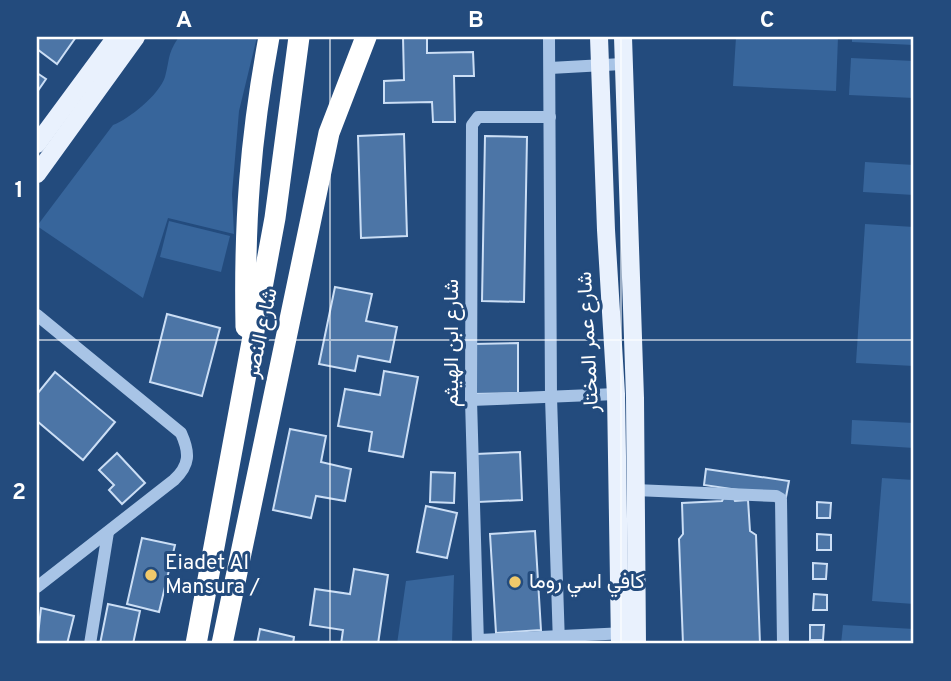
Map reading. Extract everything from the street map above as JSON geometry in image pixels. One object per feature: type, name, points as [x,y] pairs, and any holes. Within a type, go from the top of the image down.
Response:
[{"type":"highway","points":[[247,369],[244,231],[250,156],[269,37]]},
{"type":"highway","name":"شارع النصر","points":[[196,644],[275,218],[299,37]]},
{"type":"highway","name":"شارع النصر","points":[[222,644],[329,133],[366,37]]},
{"type":"main road","points":[[37,144],[116,37]]},
{"type":"main road","points":[[37,174],[136,37]]},
{"type":"main road","name":"شارع عمر المختار","points":[[599,37],[598,65],[628,639]]},
{"type":"main road","name":"شارع عمر المختار","points":[[622,37],[635,489],[628,639]]},
{"type":"street","points":[[550,37],[551,397],[559,641]]},
{"type":"street","points":[[550,68],[622,64]]},
{"type":"street","name":"شارع ابن الهيثم","points":[[479,642],[471,400],[472,125],[478,117],[494,115],[550,117]]},
{"type":"street","points":[[37,315],[181,433],[187,446],[188,460],[184,471],[37,587]]},
{"type":"street","points":[[471,400],[616,394]]},
{"type":"street","points":[[635,489],[776,496],[781,499],[783,644]]},
{"type":"street","points":[[90,644],[108,532]]},
{"type":"street","points":[[479,642],[628,639]]},
{"type":"shaded area","points":[[179,37],[257,37],[239,111],[232,194],[234,234],[168,218],[143,298],[37,226],[113,125],[135,112],[157,91],[165,77],[171,52]]},
{"type":"shaded area","points":[[736,37],[838,37],[836,91],[733,86]]},
{"type":"shaded area","points":[[852,37],[914,37],[914,45],[852,42]]},
{"type":"shaded area","points":[[851,58],[914,61],[914,98],[849,95]]},
{"type":"shaded area","points":[[865,162],[914,165],[914,195],[863,192]]},
{"type":"shaded area","points":[[169,221],[230,236],[221,272],[160,257]]},
{"type":"shaded area","points":[[865,224],[914,227],[914,366],[856,363]]},
{"type":"shaded area","points":[[852,420],[914,423],[914,448],[851,444]]},
{"type":"shaded area","points":[[882,478],[914,480],[914,604],[872,601]]},
{"type":"shaded area","points":[[454,575],[452,644],[397,644],[406,581]]},
{"type":"shaded area","points":[[843,625],[914,629],[914,644],[841,644]]},
{"type":"building","points":[[37,37],[76,37],[57,64],[37,49]]},
{"type":"building","points":[[403,37],[427,37],[427,53],[473,52],[474,76],[454,76],[455,122],[433,122],[432,102],[384,103],[384,81],[404,80]]},
{"type":"building","points":[[37,73],[46,79],[37,92]]},
{"type":"building","points":[[404,134],[407,236],[361,238],[358,136]]},
{"type":"building","points":[[485,136],[527,137],[524,302],[482,301]]},
{"type":"building","points":[[335,287],[372,294],[366,321],[397,327],[390,362],[358,356],[355,371],[319,364]]},
{"type":"building","points":[[167,314],[220,328],[202,396],[150,382]]},
{"type":"building","points":[[518,343],[518,393],[473,394],[473,344]]},
{"type":"building","points":[[384,371],[418,377],[403,457],[369,451],[372,432],[338,426],[345,389],[380,395]]},
{"type":"building","points":[[55,372],[115,422],[83,460],[37,421],[37,394]]},
{"type":"building","points":[[290,429],[326,436],[321,462],[351,469],[345,501],[316,496],[311,518],[273,510]]},
{"type":"building","points":[[520,452],[522,500],[478,502],[476,454]]},
{"type":"building","points":[[117,453],[145,483],[122,504],[109,490],[114,485],[99,470]]},
{"type":"building","points":[[706,469],[789,481],[786,497],[704,485]]},
{"type":"building","points":[[431,472],[455,473],[454,503],[430,502]]},
{"type":"building","points":[[733,496],[735,501],[748,500],[750,531],[756,535],[760,644],[683,644],[679,539],[683,534],[682,503],[722,501],[724,497]]},
{"type":"building","points":[[817,502],[831,503],[830,518],[817,518]]},
{"type":"building","points":[[426,506],[457,513],[447,558],[417,552]]},
{"type":"building","name":"كافي اسي روما","points":[[535,531],[541,630],[496,633],[490,534]]},
{"type":"building","points":[[817,534],[831,535],[831,550],[817,550]]},
{"type":"building","name":"Eiadet Al Mansura /","points":[[142,538],[175,545],[159,612],[127,604]]},
{"type":"building","points":[[813,563],[827,564],[826,579],[813,579]]},
{"type":"building","points":[[354,569],[388,575],[378,644],[341,644],[343,630],[310,625],[315,589],[350,594]]},
{"type":"building","points":[[814,594],[827,595],[827,610],[813,610]]},
{"type":"building","points":[[108,604],[140,611],[133,644],[100,644]]},
{"type":"building","points":[[41,608],[74,616],[67,644],[37,644]]},
{"type":"building","points":[[810,625],[824,625],[823,640],[810,640]]},
{"type":"building","points":[[260,629],[294,637],[293,644],[257,644]]},
{"type":"place","name":"Eiadet Al Mansura /","points":[[151,575]]},
{"type":"place","name":"كافي اسي روما","points":[[515,582]]}]
